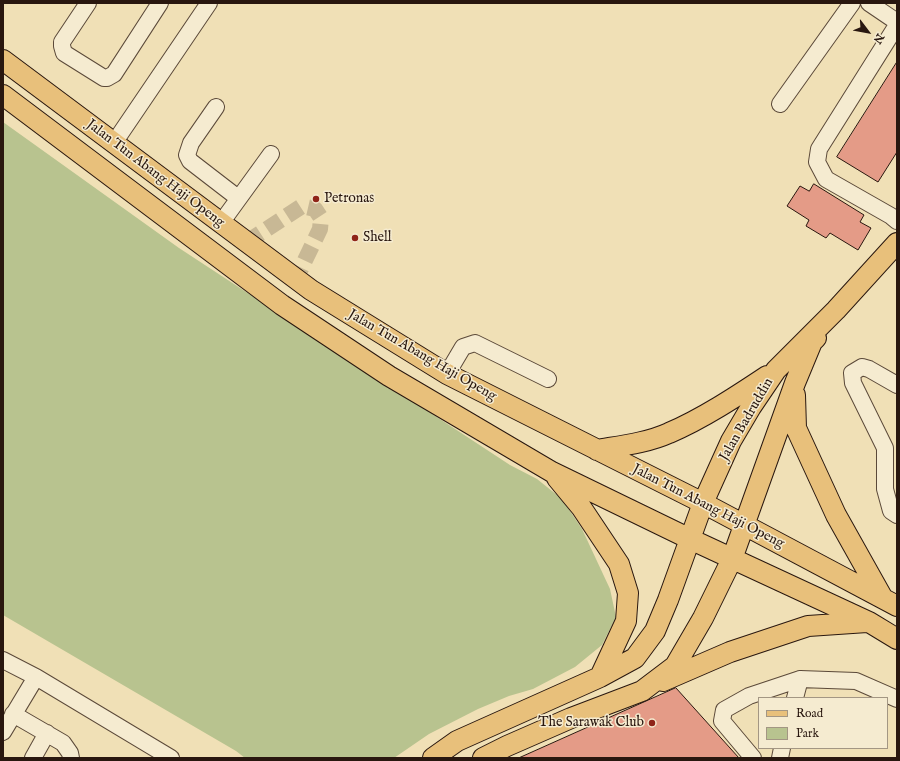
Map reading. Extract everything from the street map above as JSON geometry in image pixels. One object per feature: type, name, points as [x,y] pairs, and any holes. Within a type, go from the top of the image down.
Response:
[{"type":"main road","name":"Jalan Tun Abang Haji Openg","points":[[3,60],[311,290],[447,374],[703,503],[889,601]]},
{"type":"main road","name":"Jalan Tun Abang Haji Openg","points":[[3,95],[282,305],[389,376],[552,472],[732,559],[869,622],[897,639]]},
{"type":"main road","name":"Jalan Badruddin","points":[[432,758],[457,740],[600,677],[636,658],[655,631],[668,600],[703,503],[731,442],[751,407],[776,370],[836,310],[897,242]]},
{"type":"main road","name":"Jalan Badruddin","points":[[642,691],[675,666],[703,618],[732,559],[795,383],[812,342],[836,310]]},
{"type":"main road","points":[[597,450],[639,442],[668,434],[740,395],[776,370]]},
{"type":"main road","points":[[795,383],[796,428],[836,515],[889,601]]},
{"type":"main road","points":[[552,472],[581,507],[619,564],[628,593],[626,621],[600,677]]},
{"type":"main road","points":[[483,758],[571,718],[642,691],[730,652],[808,626],[869,622]]},
{"type":"street","points":[[88,3],[62,42],[62,46],[64,53],[104,78],[114,74],[160,3]]},
{"type":"street","points":[[114,143],[209,3]]},
{"type":"street","points":[[780,104],[852,3]]},
{"type":"street","points":[[869,3],[897,24],[819,149],[817,162],[826,179],[895,214]]},
{"type":"street","points":[[216,107],[191,143],[187,155],[190,161],[238,198]]},
{"type":"street","points":[[221,223],[271,154]]},
{"type":"street","points":[[447,374],[463,348],[475,343],[548,379]]},
{"type":"street","points":[[897,385],[862,367],[852,373],[853,383],[885,448],[885,489],[891,511],[897,515]]},
{"type":"street","points":[[3,660],[171,758]]},
{"type":"street","points":[[3,732],[36,678]]},
{"type":"street","points":[[795,697],[800,679]]},
{"type":"street","points":[[753,758],[722,721],[724,710],[750,696],[800,679],[856,681],[897,699]]},
{"type":"street","points":[[13,714],[63,743],[70,753],[71,758]]},
{"type":"street","points":[[33,758],[47,733]]},
{"type":"green space","points":[[3,122],[179,248],[510,465],[537,479],[562,499],[582,529],[610,589],[616,617],[602,645],[575,667],[533,689],[509,696],[478,709],[429,734],[394,758],[245,758],[236,751],[3,615]]},
{"type":"building","points":[[897,62],[897,152],[878,182],[837,157]]},
{"type":"building","points":[[814,184],[864,215],[860,222],[871,228],[858,250],[830,233],[826,238],[806,226],[809,220],[787,206],[800,186],[809,191]]},
{"type":"building","name":"The Sarawak Club","points":[[676,688],[739,758],[519,758]]},
{"type":"tunnel","points":[[247,242],[302,206],[315,209],[321,218],[320,229],[296,279]]},
{"type":"place","name":"Petronas","points":[[316,199]]},
{"type":"place","name":"Shell","points":[[355,238]]},
{"type":"place","name":"The Sarawak Club","points":[[652,723]]}]
